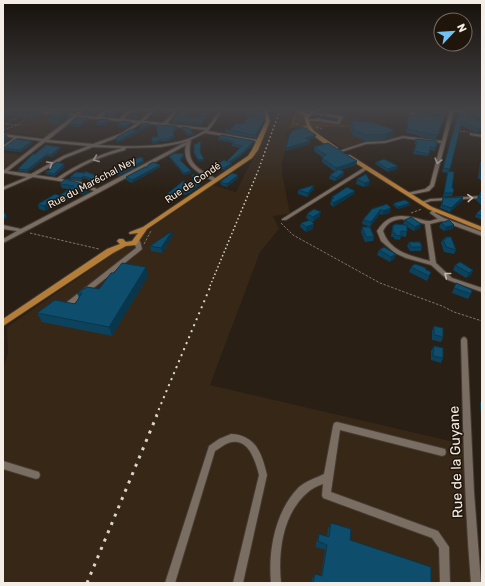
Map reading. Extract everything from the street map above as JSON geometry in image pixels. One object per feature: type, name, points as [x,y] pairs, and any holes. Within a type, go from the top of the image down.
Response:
[{"type":"main road","name":"Rue de Condé","points":[[123,243],[122,236],[145,228],[250,157],[261,137]]},
{"type":"main road","points":[[320,137],[421,203],[482,229]]},
{"type":"main road","name":"Rue de Condé","points":[[138,239],[145,228]]},
{"type":"main road","points":[[3,323],[110,251],[123,243],[131,244],[138,239],[137,234],[132,233]]},
{"type":"street","points":[[3,148],[17,137]]},
{"type":"street","points":[[20,137],[93,146],[134,147],[166,146],[190,141]]},
{"type":"street","points":[[4,173],[48,137]]},
{"type":"street","points":[[3,189],[32,176],[60,159],[115,137]]},
{"type":"street","name":"Rue du Maréchal Ney","points":[[3,241],[196,137]]},
{"type":"street","points":[[240,137],[259,141]]},
{"type":"street","points":[[341,152],[366,143],[385,142],[401,137]]},
{"type":"street","points":[[405,137],[443,142]]},
{"type":"street","points":[[409,194],[420,192],[431,187],[444,137]]},
{"type":"street","points":[[190,141],[187,149],[189,161],[197,170],[215,180]]},
{"type":"street","points":[[57,180],[76,167],[100,157],[134,147]]},
{"type":"street","points":[[284,219],[367,168]]},
{"type":"street","points":[[4,173],[80,183],[98,191]]},
{"type":"street","points":[[420,192],[430,200]]},
{"type":"street","points":[[421,203],[430,200],[482,197]]},
{"type":"street","points":[[433,209],[432,214],[482,234]]},
{"type":"street","points":[[442,219],[427,223],[407,217],[398,217],[383,225],[380,231],[383,240],[397,252],[408,257],[433,264],[450,278],[482,290]]},
{"type":"street","points":[[427,223],[433,264]]},
{"type":"street","points":[[3,227],[22,231]]},
{"type":"street","points":[[69,304],[139,249],[138,239]]},
{"type":"street","name":"Rue de la Guyane","points":[[464,340],[468,452],[476,583]]},
{"type":"street","points":[[442,452],[337,426],[326,494],[436,534],[444,547],[445,583]]},
{"type":"street","points":[[170,583],[212,449],[220,441],[230,437],[239,438],[248,442],[255,450],[261,461],[263,475],[238,583]]},
{"type":"street","points":[[3,465],[36,475]]},
{"type":"street","points":[[276,583],[274,574],[276,544],[291,504],[304,489],[328,476]]},
{"type":"path","points":[[407,217],[408,214],[418,210],[433,209]]},
{"type":"path","points":[[284,219],[280,220],[281,223],[292,235],[380,283],[442,306],[454,312],[482,321]]},
{"type":"path","points":[[22,231],[110,251]]},
{"type":"shaded area","points":[[264,137],[287,137],[288,141],[282,163],[282,173],[290,214],[273,216],[279,229],[260,252],[210,385],[467,445],[476,583],[3,583],[3,369],[8,353],[7,327],[213,185],[236,192]]},
{"type":"shaded area","points":[[325,137],[403,138],[384,144],[370,144],[347,151]]},
{"type":"shaded area","points":[[3,153],[23,156],[3,172]]},
{"type":"building","points":[[117,137],[125,137],[116,142]]},
{"type":"building","points":[[152,137],[169,137],[170,139],[159,139],[159,141],[152,142]]},
{"type":"building","points":[[234,137],[254,141],[240,155],[229,162],[232,163],[224,168],[216,165],[224,160],[228,162],[227,161],[242,146],[232,144],[235,142],[218,138]]},
{"type":"building","points":[[288,137],[307,137],[305,138],[310,141],[286,148]]},
{"type":"building","points":[[452,137],[458,137],[450,169],[443,168]]},
{"type":"building","points":[[16,139],[32,141],[20,150],[3,148]]},
{"type":"building","points":[[416,139],[437,141],[436,148],[430,147],[429,154],[414,151],[417,142],[415,141]]},
{"type":"building","points":[[201,141],[200,152],[204,159],[198,160],[194,153],[194,145]]},
{"type":"building","points":[[328,143],[357,161],[336,168],[322,158],[326,155],[314,147]]},
{"type":"building","points":[[46,145],[60,147],[51,155],[47,154],[27,170],[18,169],[33,154]]},
{"type":"building","points":[[175,153],[184,154],[180,160],[191,171],[184,173],[169,156]]},
{"type":"building","points":[[140,157],[143,158],[143,161],[118,174],[112,171]]},
{"type":"building","points":[[384,159],[398,166],[388,169],[376,162]]},
{"type":"building","points":[[482,159],[482,175],[480,174]]},
{"type":"building","points":[[57,162],[64,164],[54,174],[45,172],[51,169],[50,167]]},
{"type":"building","points":[[153,162],[160,165],[132,180],[126,177],[145,167],[148,167],[148,165]]},
{"type":"building","points":[[339,169],[344,172],[336,178],[330,175]]},
{"type":"building","points":[[85,171],[104,179],[99,182],[84,176],[81,178],[70,177],[76,172],[85,173]]},
{"type":"building","points":[[448,171],[454,172],[452,188],[454,189],[453,193],[444,193]]},
{"type":"building","points":[[232,173],[238,175],[227,184],[220,182]]},
{"type":"building","points":[[199,174],[200,183],[190,191],[186,193],[181,192],[177,196],[167,194],[183,181],[193,184],[192,175]]},
{"type":"building","points":[[366,174],[370,181],[365,183],[357,179]]},
{"type":"building","points":[[65,179],[79,183],[88,188],[82,190],[79,189],[65,198],[59,196],[74,186],[60,184]]},
{"type":"building","points":[[314,185],[308,193],[298,190]]},
{"type":"building","points":[[347,187],[355,191],[333,203],[331,200],[334,198],[332,197]]},
{"type":"building","points":[[55,194],[63,197],[54,203],[51,202],[44,206],[38,204],[45,200]]},
{"type":"building","points":[[463,197],[451,208],[442,205],[443,198]]},
{"type":"building","points":[[405,200],[410,203],[398,207],[394,203]]},
{"type":"building","points":[[387,204],[391,208],[383,211],[381,209],[371,222],[363,220],[372,209]]},
{"type":"building","points":[[482,208],[482,216],[476,214]]},
{"type":"building","points":[[314,209],[321,212],[313,217],[307,214]]},
{"type":"building","points":[[3,213],[6,214],[5,218],[3,218]]},
{"type":"building","points":[[411,217],[421,224],[415,227],[405,220]]},
{"type":"building","points":[[310,220],[314,224],[306,227],[301,223]]},
{"type":"building","points":[[449,220],[454,225],[446,227],[441,223]]},
{"type":"building","points":[[393,225],[407,225],[407,232],[401,231],[401,236],[395,235],[395,233],[393,233]]},
{"type":"building","points":[[362,227],[370,227],[374,237],[366,237]]},
{"type":"building","points":[[172,231],[161,248],[150,246]]},
{"type":"building","points":[[445,237],[451,237],[456,250],[446,247],[443,239],[446,239]]},
{"type":"building","points":[[409,242],[420,242],[422,247],[411,247]]},
{"type":"building","points":[[384,247],[396,254],[391,257],[379,250]]},
{"type":"building","points":[[460,262],[473,270],[469,273],[455,265]]},
{"type":"building","points":[[122,263],[146,267],[109,327],[37,313],[55,300],[75,304],[82,293],[77,293],[87,287],[99,289],[111,273],[114,273]]},
{"type":"building","points":[[415,264],[426,268],[425,269],[431,272],[429,276],[411,267]]},
{"type":"building","points":[[456,283],[472,290],[471,294],[454,288]]},
{"type":"building","points":[[434,326],[443,328],[443,337],[434,335]]},
{"type":"building","points":[[434,346],[443,348],[443,358],[433,356]]},
{"type":"building","points":[[331,523],[351,529],[350,540],[431,567],[431,583],[313,583],[315,574],[322,576],[327,545],[318,541],[319,534],[329,537]]},
{"type":"railway","points":[[210,286],[258,171],[270,137]]},
{"type":"railway","points":[[156,416],[211,285]]},
{"type":"railway","points":[[87,583],[157,415]]}]
